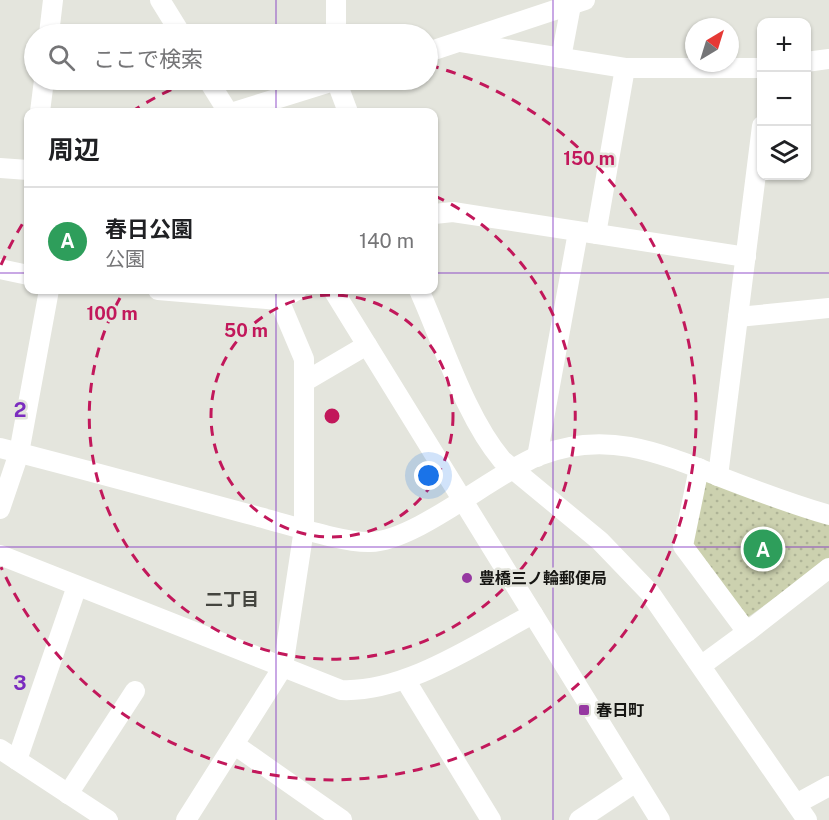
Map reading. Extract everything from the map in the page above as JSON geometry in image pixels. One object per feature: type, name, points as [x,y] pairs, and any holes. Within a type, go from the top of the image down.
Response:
[{"type":"street","points":[[50,24],[53,0]]},
{"type":"street","points":[[160,0],[175,24]]},
{"type":"street","points":[[336,0],[336,24]]},
{"type":"street","points":[[438,49],[576,1]]},
{"type":"street","points":[[561,58],[576,1]]},
{"type":"street","points":[[462,42],[625,68],[757,68]]},
{"type":"street","points":[[811,61],[829,59]]},
{"type":"street","points":[[537,457],[625,68]]},
{"type":"street","points":[[40,108],[43,90]]},
{"type":"street","points":[[214,90],[226,108]]},
{"type":"street","points":[[247,108],[304,90]]},
{"type":"street","points":[[333,108],[335,90]]},
{"type":"street","points":[[340,90],[346,108]]},
{"type":"street","points":[[718,476],[757,167]]},
{"type":"street","points":[[0,168],[24,170]]},
{"type":"street","points":[[438,214],[453,212],[746,257]]},
{"type":"street","points":[[0,269],[24,274]]},
{"type":"street","points":[[0,509],[10,451],[48,294]]},
{"type":"street","points":[[206,294],[279,300],[290,294]]},
{"type":"street","points":[[335,294],[660,820]]},
{"type":"street","points":[[421,294],[474,418],[492,448],[514,470],[565,510],[633,574],[702,665],[802,812],[829,786]]},
{"type":"street","points":[[186,820],[283,667],[304,529],[304,358],[279,300]]},
{"type":"street","points":[[738,316],[829,308]]},
{"type":"street","points":[[304,382],[367,345]]},
{"type":"street","points":[[10,451],[304,529],[373,542],[395,538],[537,457],[567,447],[616,444],[641,447],[829,515]]},
{"type":"street","points":[[699,468],[683,546],[747,632]]},
{"type":"street","points":[[0,555],[341,690],[375,689],[406,681],[533,614]]},
{"type":"street","points":[[702,665],[829,568]]},
{"type":"street","points":[[17,760],[77,586]]},
{"type":"street","points":[[406,681],[491,820]]},
{"type":"street","points":[[68,794],[135,691]]},
{"type":"street","points":[[235,745],[342,820]]},
{"type":"street","points":[[0,749],[108,820]]},
{"type":"street","points":[[579,820],[636,782]]},
{"type":"green space","points":[[702,477],[829,524],[829,559],[744,620],[690,540]]},
{"type":"place","name":"春日公園","points":[[763,549]]},
{"type":"place","name":"豊橋三ノ輪郵便局","points":[[467,578]]},
{"type":"place","name":"春日町","points":[[584,710]]},
{"type":"district","name":"二丁目","points":[[232,599]]}]
